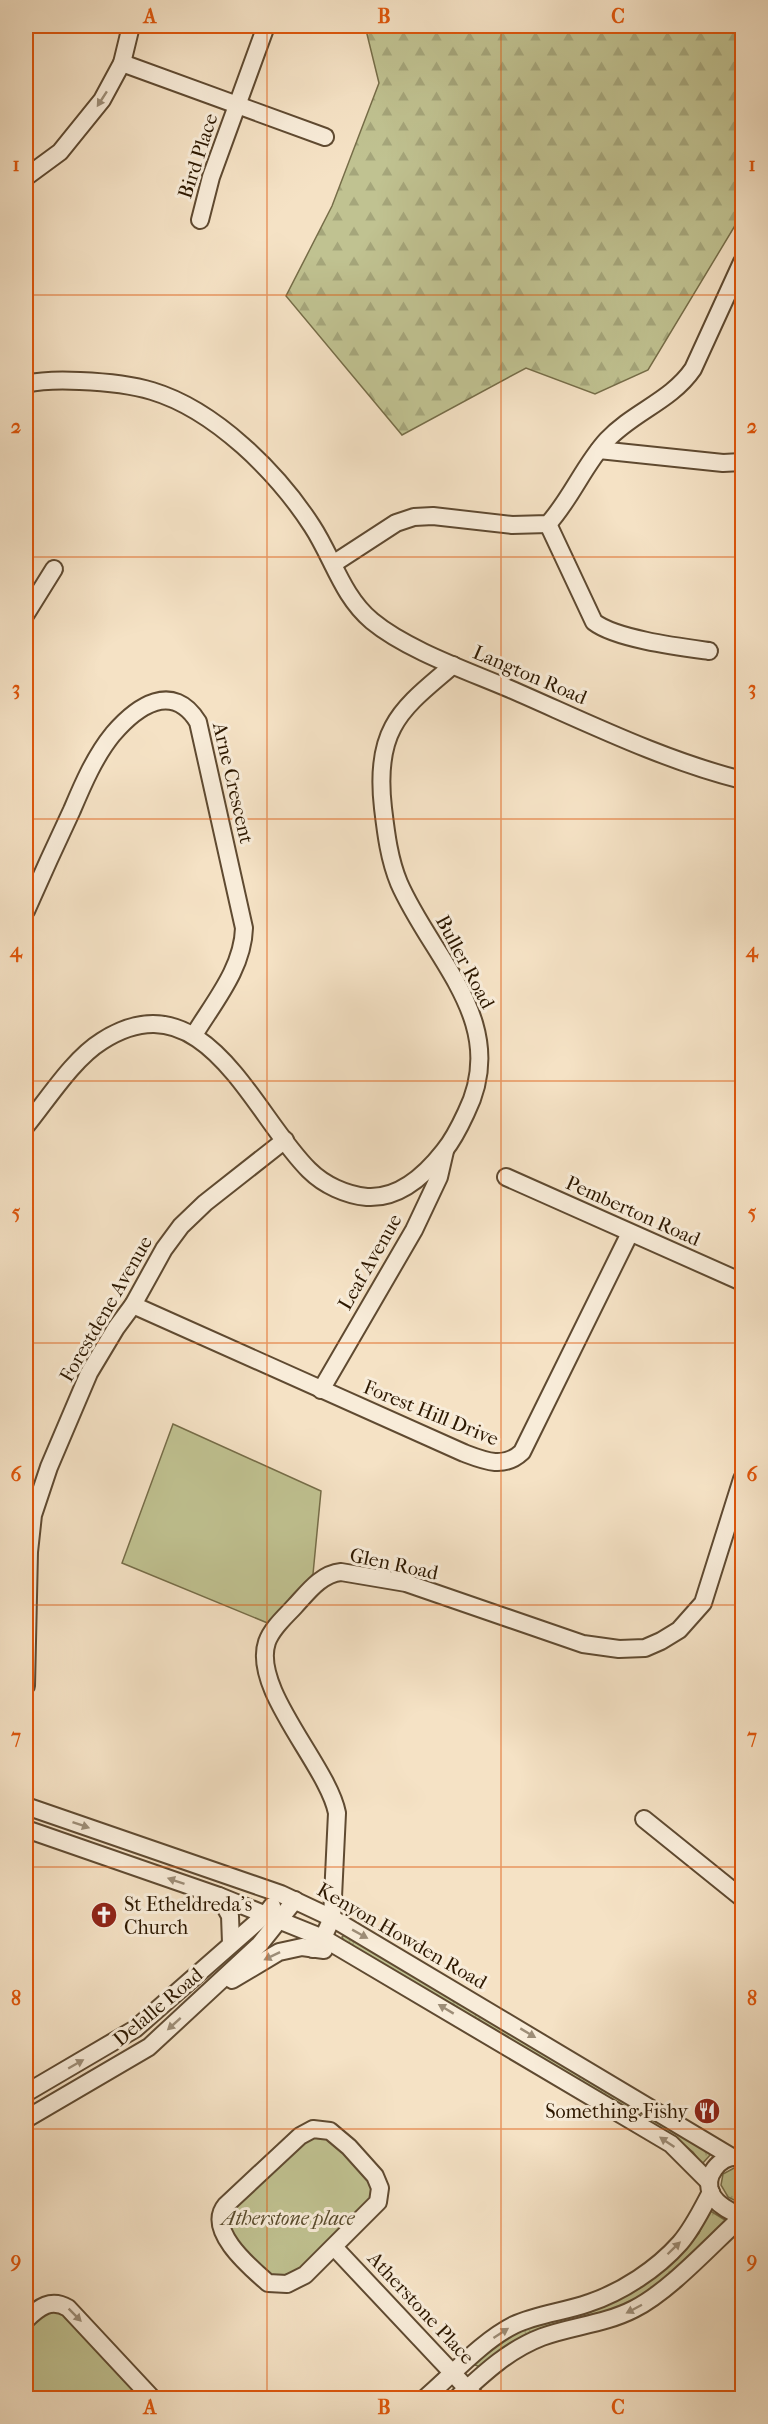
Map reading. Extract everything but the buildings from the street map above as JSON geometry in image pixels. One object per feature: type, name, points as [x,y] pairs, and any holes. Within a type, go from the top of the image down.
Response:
[{"type":"street","points":[[26,177],[60,152],[102,100],[122,63],[131,26]]},
{"type":"street","name":"Bird Place","points":[[200,220],[211,177],[266,26]]},
{"type":"street","name":"Bird Place","points":[[122,63],[325,136]]},
{"type":"street","points":[[333,564],[396,523],[414,517],[433,516],[512,525],[549,524],[560,511],[599,450],[626,423],[662,399],[686,379],[741,269]]},
{"type":"street","name":"Langton Road","points":[[26,384],[62,380],[125,385],[153,392],[182,404],[212,421],[250,453],[290,493],[314,528],[343,587],[356,605],[373,622],[397,638],[453,665],[682,763],[742,780]]},
{"type":"street","points":[[599,450],[742,462]]},
{"type":"street","points":[[549,524],[589,615],[598,626],[618,633],[709,651]]},
{"type":"street","points":[[26,614],[54,569]]},
{"type":"street","name":"Buller Road","points":[[26,1126],[77,1063],[103,1040],[135,1027],[154,1024],[168,1025],[194,1035],[213,1051],[237,1076],[310,1171],[322,1181],[341,1191],[356,1196],[387,1196],[408,1186],[445,1150],[459,1128],[475,1091],[479,1071],[479,1041],[461,991],[399,883],[388,847],[381,775],[386,742],[400,716],[453,665]]},
{"type":"street","name":"Arne Crescent","points":[[26,911],[90,770],[112,735],[140,709],[154,702],[168,699],[181,702],[191,710],[198,722],[244,928],[243,943],[234,970],[194,1035]]},
{"type":"street","name":"Forestdene Avenue","points":[[26,1686],[29,1541],[38,1497],[89,1373],[181,1226],[205,1203],[285,1140]]},
{"type":"street","name":"Leaf Avenue","points":[[321,1390],[414,1230],[440,1177],[445,1150]]},
{"type":"street","name":"Pemberton Road","points":[[506,1177],[742,1282]]},
{"type":"street","name":"Forest Hill Drive","points":[[133,1305],[321,1390],[481,1460],[494,1463],[514,1460],[522,1452],[630,1233]]},
{"type":"street","name":"Glen Road","points":[[318,1943],[332,1918],[338,1821],[336,1805],[273,1687],[265,1653],[272,1633],[310,1590],[327,1575],[333,1573],[358,1575],[419,1587],[583,1644],[619,1649],[645,1648],[679,1630],[703,1603],[742,1479]]},
{"type":"street","name":"Kenyon Howden Road","points":[[26,1806],[288,1897],[332,1918],[737,2157]]},
{"type":"street","points":[[644,1819],[742,1899]]},
{"type":"street","name":"Kenyon Howden Road","points":[[26,1829],[274,1917],[318,1943],[350,1953],[671,2144],[710,2187],[719,2203],[742,2217]]},
{"type":"street","points":[[219,1896],[230,1916],[231,1943]]},
{"type":"street","name":"Delalle Road","points":[[26,2119],[149,2047],[260,1944],[288,1897]]},
{"type":"street","name":"Delalle Road","points":[[26,2093],[135,2029],[231,1943],[274,1917]]},
{"type":"street","points":[[217,1984],[235,1979],[279,1952],[318,1943]]},
{"type":"street","points":[[313,2129],[330,2131],[337,2135],[375,2176],[380,2188],[378,2202],[374,2208],[334,2247],[295,2282],[279,2285],[268,2283],[259,2275],[227,2241],[221,2227],[221,2214],[226,2205],[300,2136],[313,2129]]},
{"type":"street","points":[[425,2398],[496,2336],[514,2325],[589,2303],[637,2279],[680,2243],[693,2224],[710,2187],[710,2176],[718,2163],[737,2157]]},
{"type":"street","points":[[467,2395],[499,2360],[516,2349],[543,2337],[615,2318],[655,2296],[742,2217]]},
{"type":"street","name":"Atherstone Place","points":[[334,2247],[453,2373],[467,2395]]},
{"type":"street","points":[[26,2320],[46,2304],[61,2304],[68,2308],[152,2398]]},
{"type":"green space","points":[[365,26],[742,26],[742,214],[648,370],[595,394],[526,368],[402,435],[286,296],[332,206],[379,83]]},
{"type":"green space","points":[[173,1424],[321,1491],[313,1574],[270,1624],[122,1563]]},
{"type":"green space","points":[[346,1934],[711,2154],[702,2164],[693,2152],[676,2138],[345,1943],[342,1937]]},
{"type":"green space","name":"Atherstone place","points":[[328,2137],[370,2181],[375,2198],[289,2279],[267,2276],[225,2227],[233,2204],[308,2138]]},
{"type":"green space","points":[[734,2168],[742,2169],[742,2204],[728,2197],[721,2185],[723,2174]]},
{"type":"green space","points":[[709,2210],[725,2220],[725,2223],[658,2286],[616,2309],[480,2367],[475,2365],[475,2362],[498,2341],[519,2331],[618,2300],[640,2288],[687,2248],[699,2233]]},
{"type":"green space","points":[[48,2311],[64,2314],[144,2398],[26,2398],[26,2328]]},
{"type":"place","name":"St Etheldreda's Church","points":[[104,1915]]},
{"type":"place","name":"Something Fishy","points":[[707,2111]]}]
